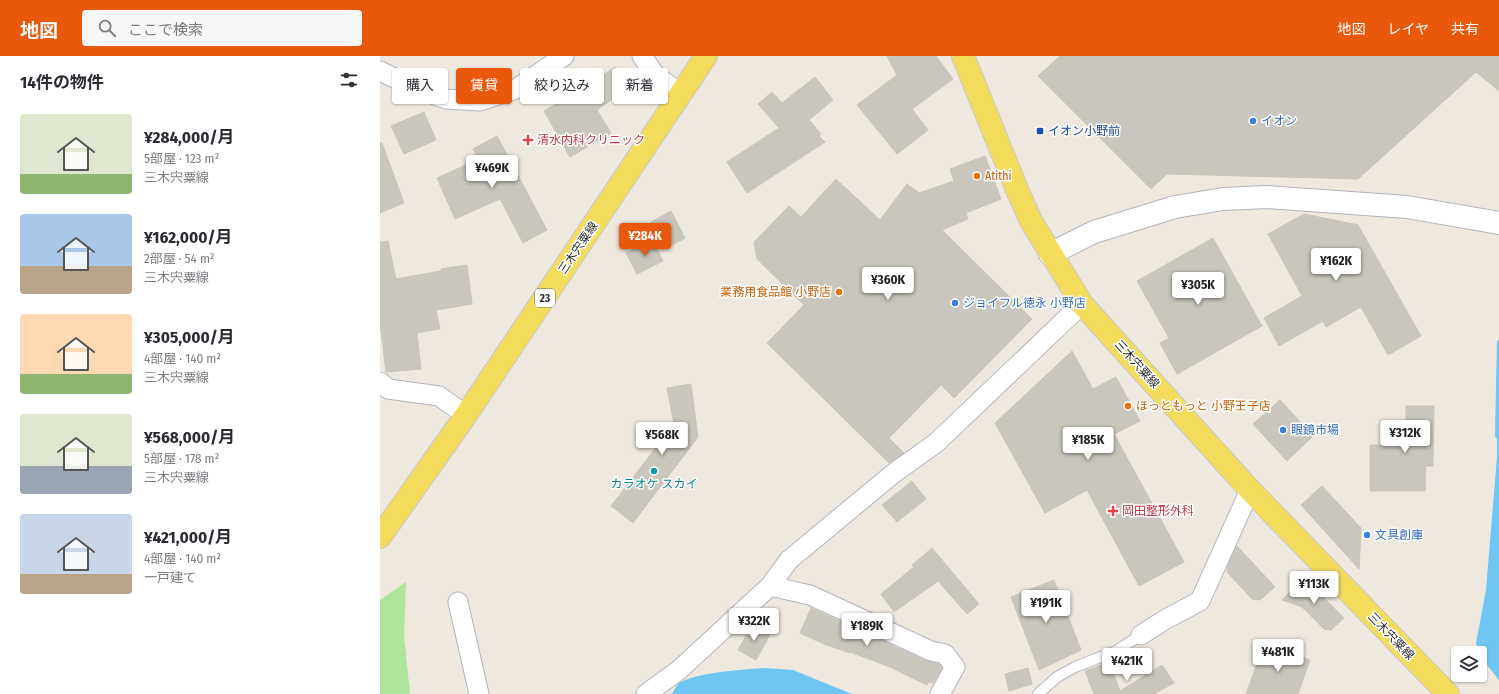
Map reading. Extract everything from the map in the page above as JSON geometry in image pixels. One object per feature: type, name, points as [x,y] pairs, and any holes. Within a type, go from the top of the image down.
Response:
[{"type":"main road","name":"三木宍粟線","points":[[380,537],[466,415],[706,56]]},
{"type":"main road","name":"三木宍粟線","points":[[963,56],[1031,221],[1082,304],[1250,490],[1448,694]]},
{"type":"street","points":[[380,71],[413,87],[446,99],[480,101],[516,89],[564,56]]},
{"type":"street","points":[[642,56],[655,75],[680,94]]},
{"type":"street","points":[[1050,254],[1094,232],[1175,207],[1223,199],[1267,197],[1407,207],[1499,223]]},
{"type":"street","points":[[646,694],[679,670],[770,586],[789,560],[894,473],[936,443],[1082,304]]},
{"type":"street","points":[[380,382],[388,389],[439,396],[466,415]]},
{"type":"street","points":[[1141,635],[1166,619],[1200,601],[1250,490]]},
{"type":"street","points":[[770,586],[810,595],[931,651],[945,654],[955,667],[940,694]]},
{"type":"street","points":[[458,602],[479,694]]},
{"type":"lane","points":[[1038,694],[1057,677],[1075,667],[1116,651],[1141,635]]},
{"type":"green space","points":[[406,582],[404,636],[410,694],[380,694],[380,600]]},
{"type":"water","points":[[1499,340],[1499,680],[1487,665],[1487,646],[1477,646],[1476,643],[1486,590],[1497,457],[1497,439],[1495,436],[1497,341]]},
{"type":"water","points":[[765,668],[793,670],[852,694],[671,694],[678,684],[695,677],[720,672]]},
{"type":"building","points":[[887,56],[936,56],[953,79],[912,109],[928,130],[897,154],[857,105],[897,75]]},
{"type":"building","name":"イオン","points":[[1060,56],[1499,56],[1499,91],[1476,72],[1358,179],[1167,174],[1151,189],[1038,76]]},
{"type":"building","points":[[612,69],[612,100],[597,110],[611,133],[570,157],[544,111],[556,104],[604,104],[604,75]]},
{"type":"building","points":[[815,77],[833,100],[809,120],[821,134],[819,136],[825,142],[747,193],[727,162],[779,128],[758,104],[772,92],[782,103]]},
{"type":"building","points":[[424,112],[436,140],[404,154],[391,126]]},
{"type":"building","points":[[497,136],[547,230],[523,243],[500,199],[455,219],[437,178],[479,159],[473,149]]},
{"type":"building","points":[[380,143],[382,143],[404,203],[380,213]]},
{"type":"building","points":[[985,156],[1001,199],[966,213],[968,219],[942,230],[1032,319],[954,398],[941,385],[889,438],[904,453],[889,463],[767,343],[804,305],[757,259],[754,242],[789,206],[801,217],[836,179],[880,220],[907,184],[919,193],[954,181],[950,169]]},
{"type":"building","points":[[671,211],[685,238],[665,249],[651,222]]},
{"type":"building","points":[[1304,214],[1358,225],[1421,336],[1388,355],[1361,307],[1326,327],[1323,321],[1279,346],[1264,318],[1302,296],[1268,234]]},
{"type":"building","points":[[1213,238],[1262,326],[1177,374],[1160,343],[1169,338],[1137,281]]},
{"type":"building","points":[[653,240],[663,261],[637,274],[626,253]]},
{"type":"building","points":[[388,241],[396,279],[467,265],[472,304],[436,310],[440,329],[417,333],[421,369],[386,372],[380,330],[380,242]]},
{"type":"building","points":[[1072,351],[1093,389],[1116,377],[1140,421],[1114,434],[1184,562],[1139,586],[1087,490],[1045,513],[995,423]]},
{"type":"building","name":"カラオケ スカイ","points":[[691,384],[698,437],[633,523],[611,506],[674,424],[667,388]]},
{"type":"building","points":[[1280,400],[1313,436],[1287,461],[1253,424]]},
{"type":"building","points":[[1406,406],[1434,406],[1433,466],[1426,466],[1425,491],[1370,491],[1370,445],[1384,445],[1384,431],[1406,430]]},
{"type":"building","points":[[912,481],[926,499],[897,522],[882,505]]},
{"type":"building","points":[[1322,486],[1361,528],[1359,569],[1301,505]]},
{"type":"building","points":[[1237,546],[1275,587],[1260,600],[1252,599],[1227,572],[1228,565]]},
{"type":"building","points":[[932,548],[979,604],[967,614],[938,581],[894,612],[881,594],[914,567],[912,565]]},
{"type":"building","points":[[1304,578],[1344,618],[1331,630],[1324,629],[1302,607],[1282,600]]},
{"type":"building","points":[[1054,580],[1081,650],[1039,670],[1011,597]]},
{"type":"building","points":[[811,608],[926,661],[939,664],[942,668],[933,683],[928,682],[927,685],[890,667],[824,644],[800,633]]},
{"type":"building","points":[[752,625],[770,635],[756,660],[738,650]]},
{"type":"building","points":[[1264,644],[1310,660],[1298,694],[1246,694]]},
{"type":"building","points":[[1109,662],[1120,691],[1162,665],[1174,683],[1154,694],[1094,694],[1085,671]]},
{"type":"building","points":[[1028,668],[1032,684],[1009,691],[1005,674]]},
{"type":"place","name":"イオン","points":[[1253,121]]},
{"type":"place","name":"イオン小野前","points":[[1040,131]]},
{"type":"place","name":"清水内科クリニック","points":[[528,140]]},
{"type":"place","name":"Atithi","points":[[977,176]]},
{"type":"place","name":"業務用食品館 小野店","points":[[839,292]]},
{"type":"place","name":"ジョイフル徳永 小野店","points":[[955,303]]},
{"type":"place","name":"ほっともっと 小野王子店","points":[[1128,406]]},
{"type":"place","name":"眼鏡市場","points":[[1283,430]]},
{"type":"place","name":"カラオケ スカイ","points":[[654,471]]},
{"type":"place","name":"岡田整形外科","points":[[1113,511]]},
{"type":"place","name":"文具創庫","points":[[1367,535]]}]
